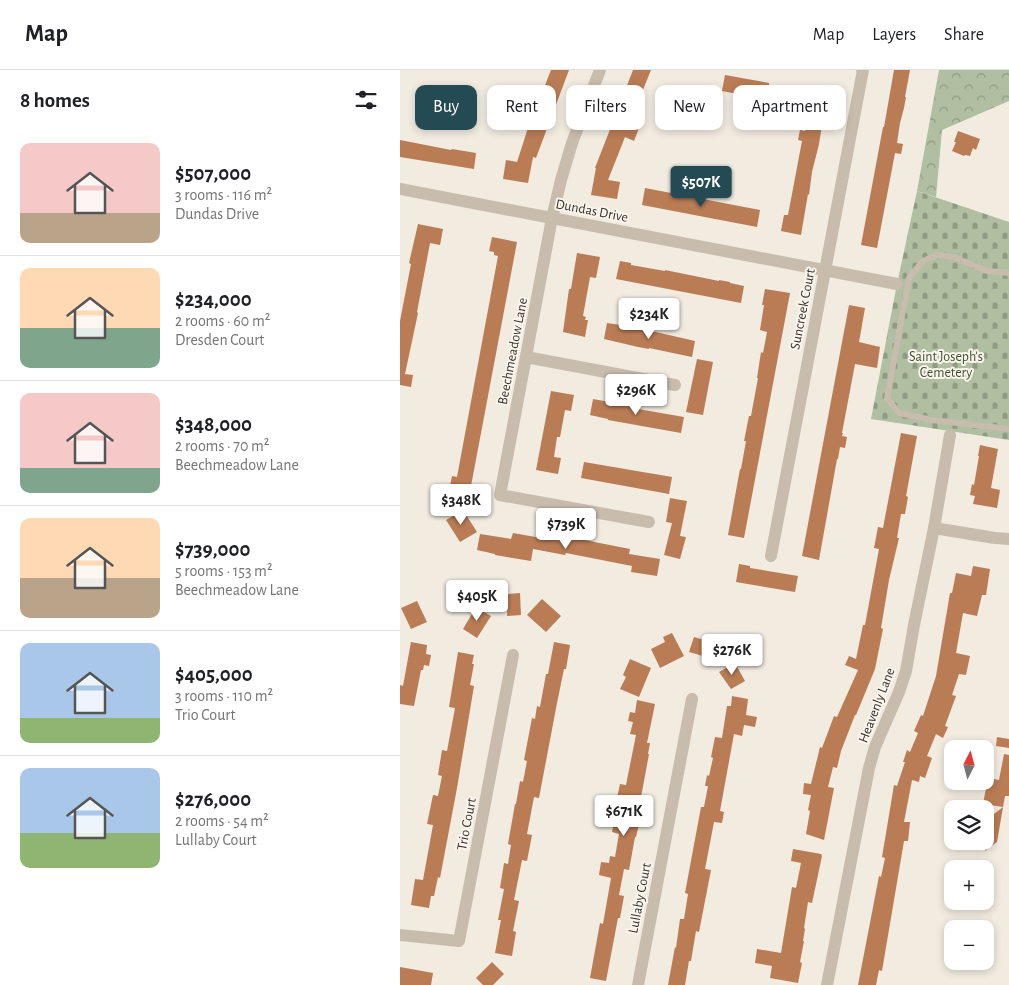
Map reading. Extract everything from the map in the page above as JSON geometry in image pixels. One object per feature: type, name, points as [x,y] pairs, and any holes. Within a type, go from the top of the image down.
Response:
[{"type":"street","name":"Beechmeadow Lane","points":[[600,70],[572,143],[552,218],[500,495],[649,522]]},
{"type":"street","name":"Suncreek Court","points":[[771,556],[862,70]]},
{"type":"street","name":"Dundas Drive","points":[[400,189],[897,284]]},
{"type":"street","points":[[526,357],[675,385]]},
{"type":"street","name":"Heavenly Lane","points":[[827,985],[868,768],[906,671],[950,435]]},
{"type":"street","points":[[934,528],[1009,539]]},
{"type":"street","name":"Trio Court","points":[[400,935],[459,942],[513,655]]},
{"type":"street","name":"Lullaby Court","points":[[638,985],[692,699]]},
{"type":"lane","points":[[1009,273],[987,270],[954,257],[937,255],[923,261],[909,278],[887,398],[899,413],[932,420],[1009,429]]},
{"type":"green space","points":[[939,70],[1009,70],[1009,101],[942,130],[936,197],[917,191]]},
{"type":"green space","name":"Saint Joseph’s Cemetery","points":[[917,191],[1009,222],[1009,440],[871,419]]},
{"type":"building","points":[[551,70],[569,70],[556,105],[556,85],[545,85]]},
{"type":"building","points":[[633,70],[651,70],[645,85],[627,85]]},
{"type":"building","points":[[894,70],[910,70],[897,143],[903,144],[901,154],[895,153],[877,248],[861,245]]},
{"type":"building","points":[[725,75],[769,83],[769,85],[733,85],[733,93],[723,91]]},
{"type":"building","points":[[546,130],[536,158],[533,157],[528,183],[503,179],[506,160],[517,162],[527,131]]},
{"type":"building","points":[[610,130],[638,130],[634,141],[625,137],[608,180],[620,182],[617,199],[591,195],[595,168]]},
{"type":"building","points":[[800,130],[821,130],[801,235],[781,231],[784,215],[788,215],[802,141],[798,140]]},
{"type":"building","points":[[958,131],[980,139],[976,150],[973,148],[970,156],[964,156],[952,151]]},
{"type":"building","points":[[400,140],[476,153],[474,169],[400,157]]},
{"type":"building","points":[[645,188],[760,210],[757,227],[642,205]]},
{"type":"building","points":[[418,224],[443,229],[440,245],[430,243],[405,374],[413,375],[411,387],[400,385],[400,321],[411,264],[409,263]]},
{"type":"building","points":[[492,237],[517,242],[468,502],[452,499],[452,497],[448,496],[452,476],[457,477],[498,256],[494,255],[494,252],[489,251]]},
{"type":"building","points":[[577,253],[600,257],[596,278],[590,277],[583,316],[586,317],[585,320],[588,320],[585,337],[563,332],[569,289],[571,289]]},
{"type":"building","points":[[620,261],[631,263],[631,265],[744,286],[741,303],[616,279]]},
{"type":"building","points":[[765,289],[790,293],[744,538],[728,535],[746,441],[744,441],[758,378],[761,352],[763,353],[767,332],[760,330]]},
{"type":"building","points":[[849,305],[865,308],[859,342],[880,347],[877,368],[855,364],[842,433],[842,436],[847,437],[845,448],[840,447],[837,459],[819,560],[802,556]]},
{"type":"building","points":[[607,323],[695,341],[692,357],[604,339]]},
{"type":"building","points":[[697,359],[713,362],[703,415],[686,412]]},
{"type":"building","points":[[551,391],[574,395],[571,411],[565,410],[560,437],[557,437],[554,457],[561,458],[558,474],[536,470]]},
{"type":"building","points":[[593,399],[684,417],[681,433],[590,415]]},
{"type":"building","points":[[901,433],[917,436],[906,496],[908,497],[905,514],[901,514],[897,538],[899,538],[889,580],[881,628],[883,629],[875,669],[841,751],[837,768],[833,767],[828,787],[834,788],[824,840],[806,834],[811,795],[803,794],[804,783],[811,784],[820,747],[822,748],[834,716],[837,717],[858,670],[845,665],[849,656],[856,659],[863,625],[865,625],[879,549],[874,548],[878,527],[883,528]]},
{"type":"building","points":[[980,445],[998,449],[991,488],[1000,490],[997,508],[973,504],[975,496],[970,495],[972,484],[974,485]]},
{"type":"building","points":[[584,462],[672,477],[669,494],[581,478]]},
{"type":"building","points":[[670,498],[687,501],[680,536],[686,537],[680,559],[664,555],[672,523],[666,522]]},
{"type":"building","points":[[463,510],[477,532],[460,542],[446,520]]},
{"type":"building","points":[[513,533],[541,538],[542,534],[574,538],[630,549],[629,554],[660,559],[657,576],[631,572],[632,566],[566,553],[565,555],[533,549],[531,561],[477,550],[480,534],[511,539]]},
{"type":"building","points":[[739,564],[750,566],[750,568],[798,576],[795,592],[736,582]]},
{"type":"building","points":[[973,566],[990,569],[986,595],[982,595],[977,616],[963,613],[956,653],[970,656],[966,675],[959,674],[952,695],[956,696],[945,726],[948,727],[943,738],[936,734],[927,756],[932,758],[925,778],[920,776],[919,782],[912,780],[904,822],[910,822],[908,841],[904,841],[882,971],[879,970],[876,985],[858,985],[879,876],[881,877],[885,858],[882,857],[894,785],[897,786],[907,750],[910,752],[918,733],[914,731],[921,715],[923,716],[936,676],[950,593],[952,593],[956,573],[971,576]]},
{"type":"building","points":[[520,593],[521,615],[507,616],[508,594]]},
{"type":"building","points":[[542,599],[561,616],[546,632],[527,615]]},
{"type":"building","points":[[417,601],[427,622],[411,629],[401,608]]},
{"type":"building","points":[[476,607],[491,616],[477,638],[463,629]]},
{"type":"building","points":[[672,633],[684,656],[660,668],[651,649],[665,642],[663,637]]},
{"type":"building","points":[[694,637],[724,646],[720,661],[689,652]]},
{"type":"building","points":[[411,642],[427,645],[426,654],[431,655],[429,666],[424,665],[423,670],[421,670],[414,706],[400,704],[400,685],[403,686]]},
{"type":"building","points":[[554,642],[570,645],[539,798],[534,797],[527,834],[532,835],[527,861],[522,860],[514,900],[519,901],[513,931],[516,932],[512,956],[495,953],[501,920],[498,920],[504,889],[500,888],[504,863],[508,864],[511,845],[508,844],[520,781],[523,782],[527,761],[524,760],[532,718],[535,719],[537,706],[540,707]]},
{"type":"building","points":[[458,652],[474,655],[470,685],[474,686],[440,878],[438,877],[434,896],[431,896],[429,908],[411,905],[415,879],[423,880],[433,825],[427,824],[433,795],[438,796],[442,776],[438,775],[442,750],[447,751],[455,708],[449,707]]},
{"type":"building","points":[[630,659],[651,668],[639,697],[620,689],[626,677],[623,675]]},
{"type":"building","points":[[735,663],[745,681],[731,689],[719,672]]},
{"type":"building","points":[[732,696],[748,699],[746,715],[757,717],[755,727],[744,725],[742,736],[734,734],[720,811],[724,812],[722,823],[714,822],[705,869],[711,870],[699,932],[696,931],[685,985],[668,985],[680,919],[684,919],[688,894],[685,893],[701,807],[704,807],[708,786],[705,786],[713,758],[711,757],[715,737],[722,738],[727,706],[731,706]]},
{"type":"building","points":[[637,700],[655,704],[647,743],[650,743],[649,754],[637,819],[640,820],[629,870],[624,869],[619,895],[624,896],[606,981],[590,978],[600,923],[603,924],[611,878],[599,875],[601,862],[609,863],[610,856],[615,857],[619,834],[612,832],[614,822],[620,823],[624,799],[617,798],[620,784],[626,785],[636,735],[630,734],[633,722],[628,721],[630,712],[635,713]]},
{"type":"building","points":[[997,737],[1009,739],[1009,748],[996,746]]},
{"type":"building","points":[[1004,754],[1009,755],[1009,796],[1005,796],[1003,807],[994,806],[994,800],[984,800],[986,790],[994,790],[994,779],[999,780]]},
{"type":"building","points":[[1003,807],[997,842],[994,844],[994,814]]},
{"type":"building","points":[[793,849],[821,854],[822,856],[812,903],[808,902],[800,962],[802,963],[798,983],[770,978],[772,966],[755,963],[757,949],[781,953],[792,887],[796,888],[801,863],[791,861]]},
{"type":"building","points":[[492,962],[504,974],[493,985],[483,985],[476,978]]},
{"type":"building","points":[[400,967],[433,973],[431,985],[400,985]]}]
